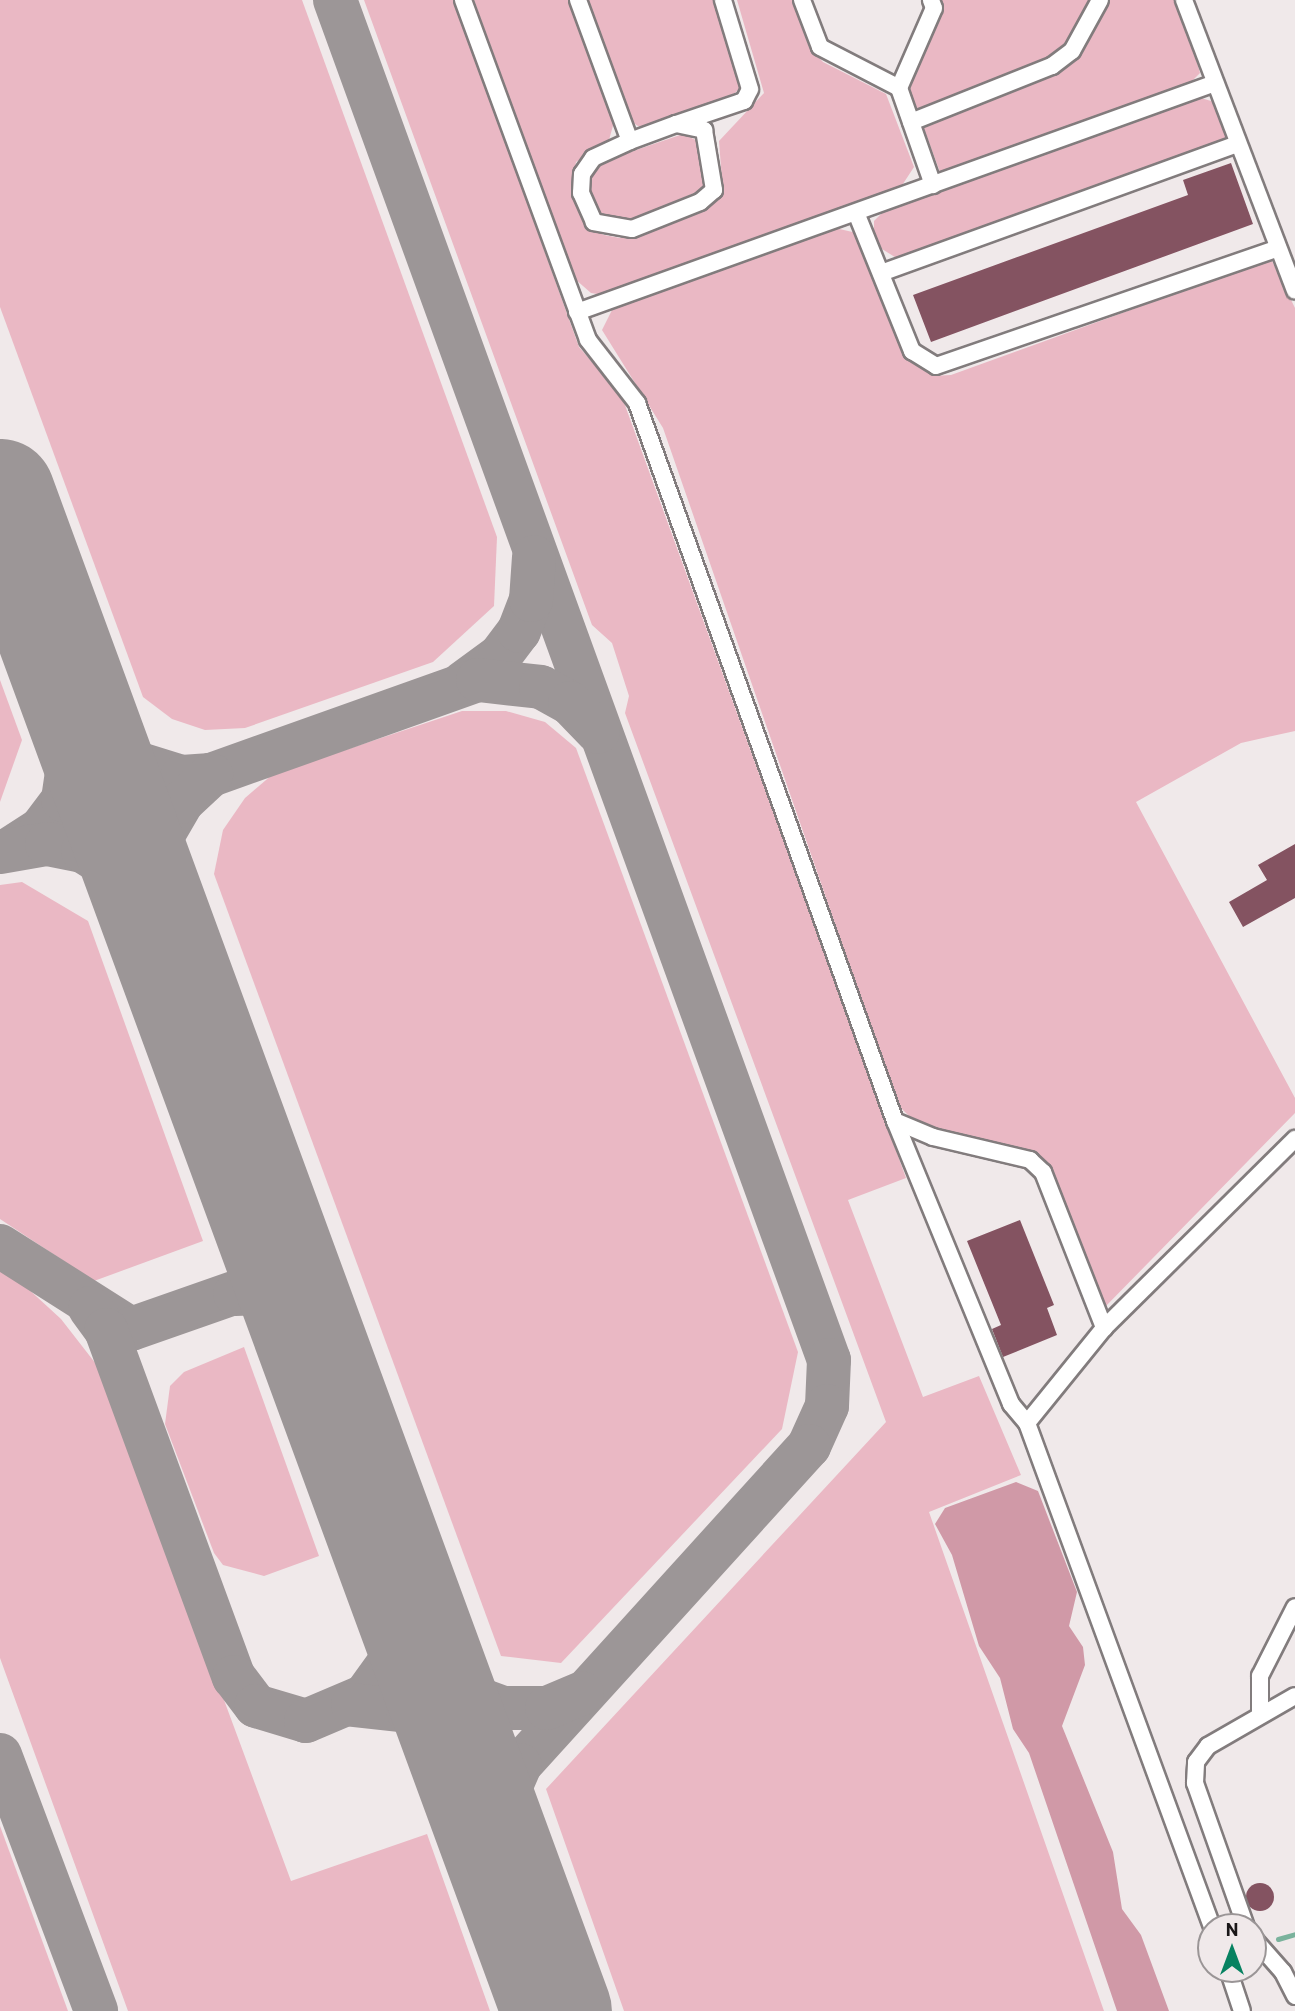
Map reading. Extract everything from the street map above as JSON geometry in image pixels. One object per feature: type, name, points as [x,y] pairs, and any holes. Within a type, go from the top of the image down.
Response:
[{"type":"street","points":[[463,0],[588,340],[637,403],[895,1121],[1011,1404],[1027,1423],[1207,1913]]},
{"type":"street","points":[[578,0],[630,141]]},
{"type":"street","points":[[676,124],[704,130],[714,190],[700,202],[632,229],[611,230],[594,222],[581,193],[582,174],[593,158],[630,141],[676,124],[744,101],[750,89],[723,0]]},
{"type":"street","points":[[802,0],[820,47],[900,88]]},
{"type":"street","points":[[931,0],[934,8],[900,88],[933,185]]},
{"type":"street","points":[[911,122],[1052,66],[1078,42],[1100,0]]},
{"type":"street","points":[[1184,0],[1295,291]]},
{"type":"street","points":[[577,312],[857,215],[1215,83]]},
{"type":"street","points":[[881,273],[1237,144]]},
{"type":"street","points":[[857,215],[912,351],[936,366],[1278,248]]},
{"type":"street","points":[[895,1121],[933,1137],[1030,1160],[1043,1172],[1104,1328]]},
{"type":"street","points":[[1027,1423],[1104,1328],[1295,1139]]},
{"type":"street","points":[[1260,1712],[1260,1676],[1295,1607]]},
{"type":"street","points":[[1241,1913],[1194,1773],[1208,1746],[1260,1712],[1295,1696]]},
{"type":"street","points":[[1267,1954],[1283,1972],[1295,1996]]},
{"type":"street","points":[[1232,1983],[1242,2011]]},
{"type":"shaded area","points":[[0,0],[302,0],[497,537],[494,606],[433,662],[245,728],[205,730],[172,719],[143,697],[0,307]]},
{"type":"shaded area","points":[[364,0],[454,0],[579,347],[622,397],[906,1178],[848,1200],[923,1397],[979,1376],[1021,1475],[929,1512],[1104,2011],[624,2011],[546,1789],[886,1422],[625,713],[629,696],[612,643],[592,625]]},
{"type":"shaded area","points":[[474,0],[574,0],[616,115],[609,140],[576,162],[572,185],[590,229],[604,235],[620,238],[708,208],[723,194],[719,141],[764,93],[737,0],[792,0],[809,47],[823,62],[886,94],[914,167],[899,190],[604,295],[591,293],[575,279]]},
{"type":"shaded area","points":[[585,0],[717,0],[744,83],[735,93],[650,128],[638,126],[629,120]]},
{"type":"shaded area","points":[[937,0],[1179,0],[1200,73],[1191,82],[940,172],[907,83],[938,19]]},
{"type":"shaded area","points":[[1194,96],[1218,103],[1232,140],[898,259],[874,244],[874,221],[885,210]]},
{"type":"shaded area","points":[[683,134],[700,142],[706,188],[621,224],[596,214],[585,180],[598,163]]},
{"type":"shaded area","points":[[835,228],[857,233],[906,357],[933,376],[951,375],[1271,259],[1295,308],[1295,731],[1241,743],[1136,802],[1295,1098],[1295,1113],[1104,1308],[1044,1160],[916,1123],[898,1105],[663,428],[602,330],[613,308]]},
{"type":"shaded area","points":[[0,680],[22,740],[0,802]]},
{"type":"shaded area","points":[[462,711],[506,711],[545,722],[576,748],[798,1352],[782,1429],[561,1663],[501,1656],[214,874],[223,830],[245,798],[273,774]]},
{"type":"shaded area","points":[[22,882],[88,921],[203,1241],[94,1281],[0,1219],[0,885]]},
{"type":"shaded area","points":[[0,1263],[61,1319],[103,1373],[291,1881],[427,1834],[490,2011],[128,2011],[0,1658]]},
{"type":"shaded area","points":[[244,1347],[319,1556],[264,1576],[223,1565],[214,1553],[165,1424],[170,1386],[184,1372]]},
{"type":"shaded area","points":[[1016,1482],[1038,1491],[1077,1592],[1069,1626],[1083,1647],[1085,1665],[1062,1726],[1113,1852],[1122,1909],[1141,1935],[1169,2011],[1117,2011],[1029,1753],[1013,1729],[1000,1678],[979,1646],[952,1555],[935,1524],[945,1508]]},
{"type":"shaded area","points":[[0,1826],[68,2011],[0,2011]]},
{"type":"building","points":[[1231,163],[1253,224],[931,342],[913,295],[1188,195],[1183,180]]},
{"type":"building","points":[[1295,844],[1295,898],[1243,927],[1229,902],[1267,880],[1258,865]]},
{"type":"building","points":[[1020,1220],[1054,1305],[1047,1308],[1057,1335],[1003,1357],[992,1329],[1001,1325],[967,1241]]},
{"type":"building","points":[[1260,1883],[1270,1887],[1274,1897],[1270,1907],[1260,1911],[1250,1907],[1246,1897],[1250,1887]]},
{"type":"waterway","points":[[1278,1939],[1295,1934]]},
{"type":"taxiway","points":[[335,0],[829,1360],[827,1406],[809,1446],[520,1765],[501,1809],[499,1853]]},
{"type":"taxiway","points":[[463,683],[500,656],[519,631],[531,600],[534,557]]},
{"type":"taxiway","points":[[77,704],[92,729],[127,760],[182,777],[211,775],[478,680],[541,687],[570,703],[598,732]]},
{"type":"taxiway","points":[[10,849],[41,829],[63,800],[77,704]]},
{"type":"taxiway","points":[[153,911],[150,882],[160,840],[182,802],[211,775]]},
{"type":"taxiway","points":[[0,852],[47,844],[83,851],[112,869],[153,911]]},
{"type":"taxiway","points":[[0,1246],[131,1329],[245,1289],[267,1265],[273,1238]]},
{"type":"taxiway","points":[[235,1294],[269,1293],[302,1318]]},
{"type":"taxiway","points":[[90,1308],[106,1330],[234,1677],[256,1706],[306,1721],[365,1696],[396,1653],[402,1589]]},
{"type":"taxiway","points":[[429,1664],[473,1697],[504,1708],[547,1708],[582,1693]]},
{"type":"taxiway","points":[[353,1705],[408,1711],[461,1751]]},
{"type":"taxiway","points":[[0,1755],[96,2011]]},
{"type":"runway","points":[[0,494],[557,2011]]}]
